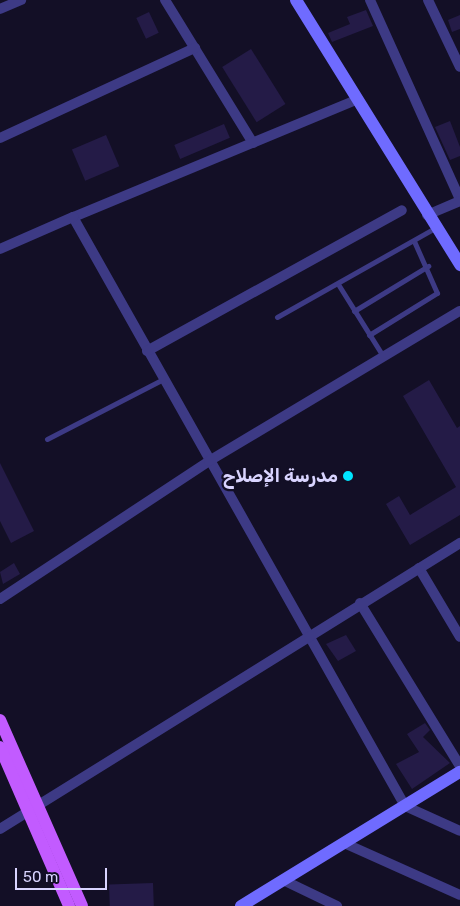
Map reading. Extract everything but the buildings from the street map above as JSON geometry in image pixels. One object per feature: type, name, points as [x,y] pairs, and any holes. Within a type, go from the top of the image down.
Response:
[{"type":"main road","points":[[0,720],[82,906]]},
{"type":"main road","points":[[0,747],[69,906]]},
{"type":"street","points":[[0,9],[21,0]]},
{"type":"street","points":[[166,0],[253,143]]},
{"type":"street","points":[[296,0],[426,215],[460,265]]},
{"type":"street","points":[[370,0],[460,200],[426,215]]},
{"type":"street","points":[[428,0],[460,67]]},
{"type":"street","points":[[0,138],[195,48]]},
{"type":"street","points":[[0,249],[356,100]]},
{"type":"street","points":[[148,351],[402,210]]},
{"type":"street","points":[[73,217],[306,635],[405,806],[460,831]]},
{"type":"street","points":[[0,599],[209,461],[460,311]]},
{"type":"street","points":[[0,828],[39,808],[306,635],[460,543]]},
{"type":"street","points":[[419,568],[460,637]]},
{"type":"street","points":[[360,603],[460,766]]},
{"type":"street","points":[[241,906],[460,772]]},
{"type":"street","points":[[344,843],[460,895]]},
{"type":"street","points":[[283,880],[337,906]]},
{"type":"lane","points":[[277,318],[435,228]]},
{"type":"lane","points":[[369,335],[437,293],[428,266],[414,241]]},
{"type":"lane","points":[[354,311],[428,266]]},
{"type":"lane","points":[[338,284],[383,357]]},
{"type":"lane","points":[[47,439],[163,378]]},
{"type":"place","name":"مدرسة الإصلاح","points":[[348,476]]}]
